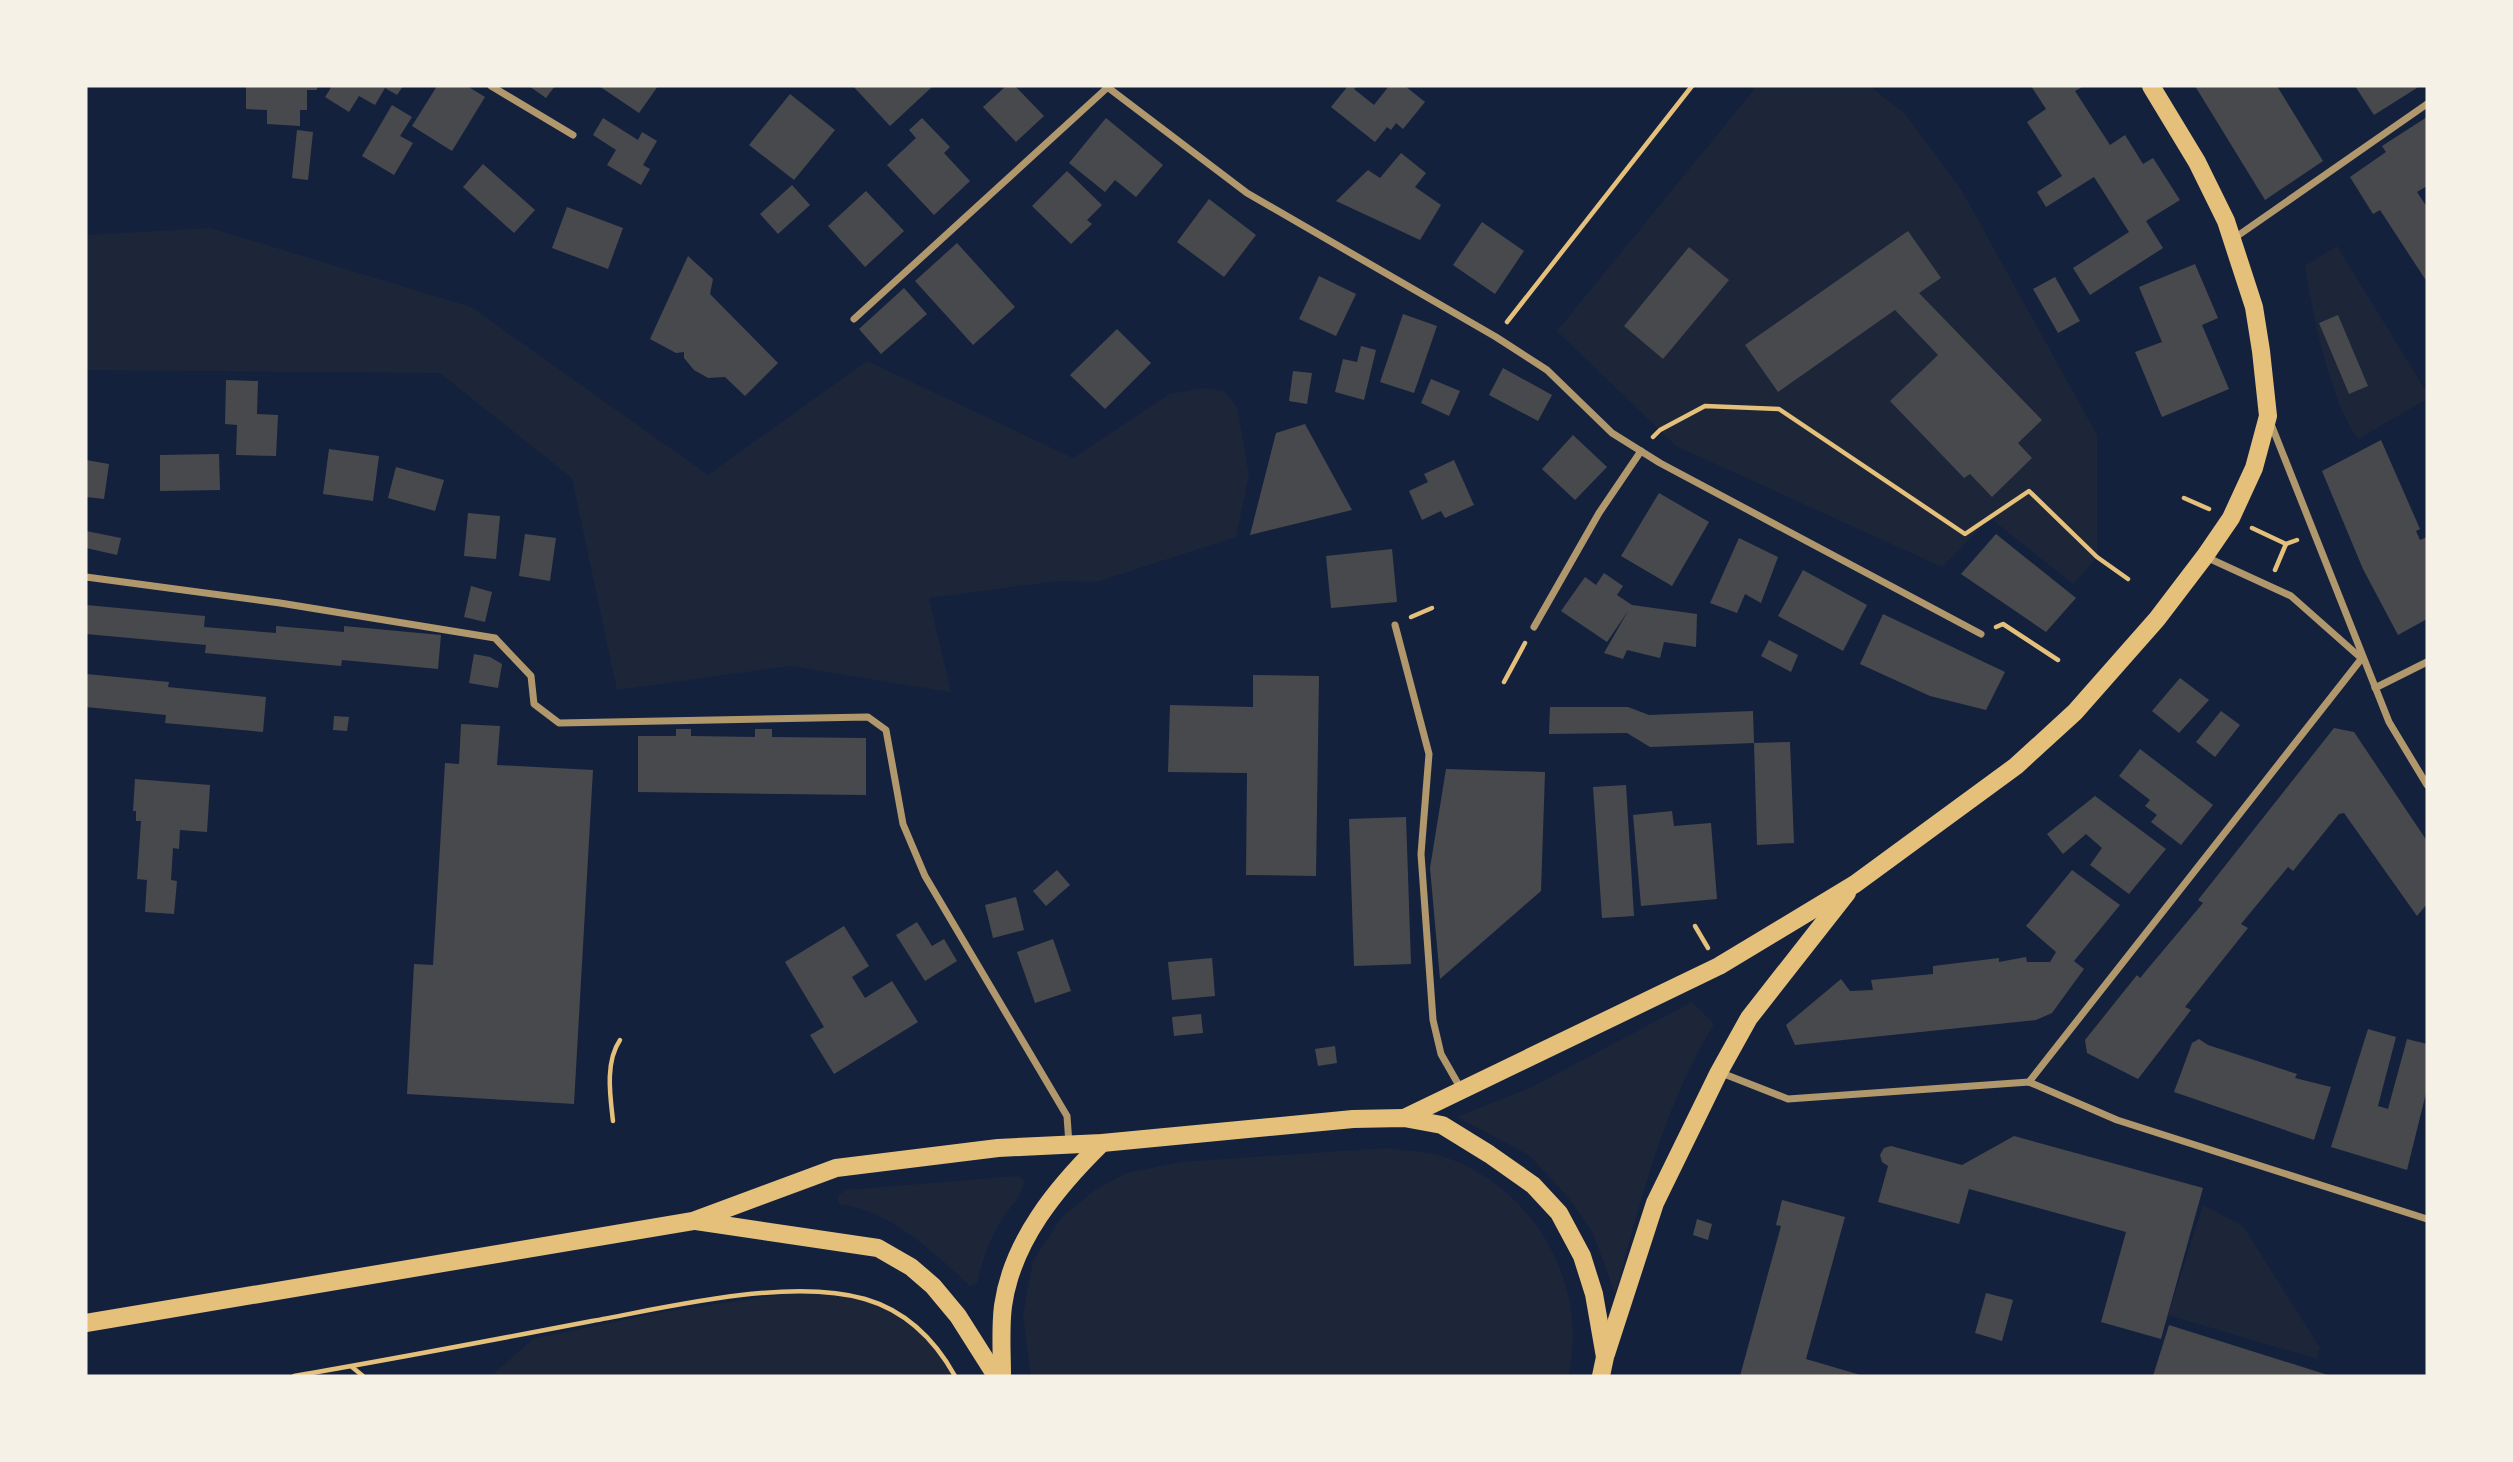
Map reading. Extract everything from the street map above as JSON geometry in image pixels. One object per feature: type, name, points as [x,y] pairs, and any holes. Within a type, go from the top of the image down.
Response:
[{"type":"main road","points":[[1404,1118],[1719,966],[1855,884],[2016,766],[2075,712],[2157,619],[2205,556],[2231,518],[2250,482],[2268,416],[2254,307],[2233,239],[2197,162],[2151,86]]},
{"type":"main road","points":[[1601,1376],[1655,1203],[1719,1072],[1749,1018],[1855,884]]},
{"type":"main road","points":[[86,1323],[692,1221],[836,1168],[998,1148],[1102,1143],[1353,1119],[1404,1118],[1441,1125],[1477,1147],[1533,1185],[1559,1213],[1586,1269],[1594,1294],[1605,1357]]},
{"type":"main road","points":[[999,1376],[1003,1306],[1018,1256],[1048,1202],[1068,1176],[1102,1143]]},
{"type":"main road","points":[[692,1221],[878,1248],[911,1267],[933,1286],[958,1316],[999,1376]]},
{"type":"street","points":[[491,86],[573,135]]},
{"type":"street","points":[[854,319],[1107,86],[1247,193],[1496,337],[1547,370],[1612,433],[1981,634]]},
{"type":"street","points":[[2233,239],[2427,104]]},
{"type":"street","points":[[2268,416],[2316,532],[2362,658],[2398,740],[2427,785]]},
{"type":"street","points":[[1534,627],[1599,513],[1641,451]]},
{"type":"street","points":[[2205,556],[2291,596],[2362,658]]},
{"type":"street","points":[[86,577],[280,603],[495,638],[531,676],[534,704],[559,723],[868,717],[886,730],[902,824],[925,876],[1067,1116],[1069,1145]]},
{"type":"street","points":[[1395,625],[1429,754],[1421,854],[1433,1020],[1441,1054],[1462,1091]]},
{"type":"street","points":[[2029,1083],[2362,658]]},
{"type":"street","points":[[2375,688],[2427,662]]},
{"type":"street","points":[[1719,1072],[1788,1099],[2029,1083],[2117,1120],[2427,1219]]},
{"type":"path","points":[[1496,337],[1692,86]]},
{"type":"path","points":[[1641,451],[1660,430],[1706,406],[1779,409],[1965,534],[2029,491],[2097,557],[2128,579]]},
{"type":"path","points":[[2231,518],[2286,544]]},
{"type":"path","points":[[2269,584],[2286,544],[2316,532]]},
{"type":"path","points":[[1981,634],[2003,624],[2058,660]]},
{"type":"path","points":[[1504,682],[1534,627]]},
{"type":"path","points":[[613,1121],[610,1091],[612,1051],[620,1040]]},
{"type":"path","points":[[294,1376],[672,1306],[780,1292],[833,1292],[866,1299],[898,1312],[926,1335],[955,1376]]},
{"type":"path","points":[[351,1367],[363,1376]]},
{"type":"shaded area","points":[[1757,86],[1870,86],[1905,114],[1962,191],[2097,435],[2097,557],[2073,584],[1990,518],[1942,567],[1676,446],[1557,331]]},
{"type":"shaded area","points":[[210,228],[471,307],[708,475],[867,361],[1073,458],[1169,394],[1205,388],[1224,391],[1237,407],[1249,475],[1236,537],[1096,582],[1057,581],[929,598],[951,692],[790,666],[617,690],[572,478],[440,373],[86,370],[86,235]]},
{"type":"shaded area","points":[[2337,246],[2427,393],[2427,399],[2358,439],[2331,380],[2305,266]]},
{"type":"shaded area","points":[[1692,1002],[1714,1024],[1696,1056],[1667,1121],[1644,1190],[1615,1294],[1593,1233],[1568,1197],[1529,1155],[1457,1117],[1530,1088]]},
{"type":"shaded area","points":[[1386,1148],[1438,1155],[1477,1171],[1505,1191],[1529,1216],[1548,1244],[1562,1275],[1571,1308],[1573,1342],[1568,1376],[1031,1376],[1023,1315],[1033,1261],[1062,1217],[1095,1190],[1127,1173],[1182,1162]]},
{"type":"shaded area","points":[[1018,1176],[1024,1180],[1023,1186],[992,1238],[977,1283],[970,1286],[927,1247],[894,1224],[858,1208],[839,1204],[838,1196],[846,1190]]},
{"type":"shaded area","points":[[2203,1205],[2243,1226],[2320,1348],[2317,1359],[2168,1315]]},
{"type":"shaded area","points":[[833,1292],[876,1303],[905,1318],[929,1341],[955,1376],[491,1376],[533,1339],[656,1313],[784,1294]]},
{"type":"building","points":[[246,86],[317,86],[317,90],[307,90],[307,110],[300,110],[300,126],[267,124],[267,110],[246,109]]},
{"type":"building","points":[[332,86],[403,86],[397,95],[385,88],[375,105],[359,96],[349,112],[325,97]]},
{"type":"building","points":[[437,86],[467,86],[485,97],[452,151],[412,126]]},
{"type":"building","points":[[529,86],[555,86],[546,98]]},
{"type":"building","points":[[599,86],[658,86],[639,113]]},
{"type":"building","points":[[853,86],[933,86],[890,126]]},
{"type":"building","points":[[1006,86],[1015,86],[1044,116],[1016,142],[983,107]]},
{"type":"building","points":[[1348,86],[1357,86],[1354,89],[1374,105],[1389,86],[1405,86],[1425,102],[1403,129],[1396,123],[1391,130],[1387,127],[1375,142],[1331,107]]},
{"type":"building","points":[[2031,86],[2084,86],[2075,91],[2110,145],[2125,135],[2143,164],[2153,158],[2180,200],[2146,221],[2163,248],[2090,295],[2073,268],[2129,232],[2094,177],[2046,207],[2037,192],[2062,176],[2027,122],[2046,109]]},
{"type":"building","points":[[2195,86],[2277,86],[2323,161],[2265,200]]},
{"type":"building","points":[[2355,86],[2420,86],[2374,115]]},
{"type":"building","points":[[790,94],[835,130],[794,180],[749,145]]},
{"type":"building","points":[[392,105],[412,117],[400,136],[413,143],[394,175],[362,156]]},
{"type":"building","points":[[2427,117],[2427,186],[2417,192],[2427,207],[2427,282],[2380,210],[2373,214],[2350,177],[2386,152],[2382,146]]},
{"type":"building","points":[[603,118],[638,140],[642,132],[657,141],[643,165],[650,169],[641,185],[607,165],[616,150],[593,135]]},
{"type":"building","points":[[922,118],[950,147],[944,153],[970,181],[934,215],[887,165],[916,138],[909,130]]},
{"type":"building","points":[[1106,118],[1163,165],[1136,197],[1115,180],[1105,192],[1069,163]]},
{"type":"building","points":[[297,130],[313,132],[308,180],[292,178]]},
{"type":"building","points":[[1401,153],[1426,173],[1415,187],[1441,205],[1420,240],[1336,201],[1368,170],[1380,178]]},
{"type":"building","points":[[483,164],[535,210],[514,233],[463,187]]},
{"type":"building","points":[[1067,171],[1102,205],[1087,220],[1092,224],[1071,244],[1032,206]]},
{"type":"building","points":[[792,185],[810,205],[778,234],[760,214]]},
{"type":"building","points":[[866,191],[904,231],[865,267],[828,226]]},
{"type":"building","points":[[1209,199],[1256,235],[1224,277],[1177,242]]},
{"type":"building","points":[[567,207],[623,228],[608,269],[552,248]]},
{"type":"building","points":[[1482,222],[1524,251],[1495,294],[1453,265]]},
{"type":"building","points":[[1908,231],[1941,278],[1919,293],[2042,420],[2018,443],[2032,458],[1992,497],[1970,474],[1964,478],[1890,401],[1938,355],[1895,310],[1778,392],[1745,345]]},
{"type":"building","points":[[957,243],[1015,307],[973,345],[915,281]]},
{"type":"building","points":[[1689,247],[1729,280],[1663,359],[1624,326]]},
{"type":"building","points":[[688,256],[713,279],[710,294],[778,363],[745,396],[725,377],[708,378],[694,370],[684,358],[684,352],[676,353],[650,339]]},
{"type":"building","points":[[2195,264],[2218,318],[2202,325],[2229,389],[2162,417],[2135,352],[2162,342],[2139,287]]},
{"type":"building","points":[[1319,276],[1356,294],[1336,336],[1299,319]]},
{"type":"building","points":[[2055,277],[2080,321],[2058,333],[2033,289]]},
{"type":"building","points":[[904,288],[927,314],[881,354],[859,329]]},
{"type":"building","points":[[1403,314],[1437,326],[1414,393],[1380,382]]},
{"type":"building","points":[[2338,315],[2368,386],[2349,394],[2319,323]]},
{"type":"building","points":[[1117,329],[1151,363],[1105,409],[1070,375]]},
{"type":"building","points":[[1361,346],[1376,350],[1364,400],[1335,392],[1343,359],[1357,362]]},
{"type":"building","points":[[1503,368],[1552,395],[1538,421],[1489,395]]},
{"type":"building","points":[[1293,371],[1312,373],[1307,404],[1289,401]]},
{"type":"building","points":[[1431,379],[1460,391],[1449,416],[1421,403]]},
{"type":"building","points":[[226,380],[258,381],[257,414],[278,415],[276,456],[236,455],[237,425],[225,424]]},
{"type":"building","points":[[1305,424],[1352,510],[1250,535],[1276,433]]},
{"type":"building","points":[[1573,435],[1607,467],[1575,500],[1542,469]]},
{"type":"building","points":[[2381,440],[2420,529],[2416,531],[2420,540],[2427,537],[2427,619],[2398,635],[2363,569],[2322,471]]},
{"type":"building","points":[[329,449],[379,456],[373,501],[323,494]]},
{"type":"building","points":[[219,454],[220,490],[160,491],[160,455]]},
{"type":"building","points":[[86,460],[109,464],[104,499],[86,497]]},
{"type":"building","points":[[1454,460],[1474,505],[1445,518],[1441,511],[1422,520],[1409,491],[1428,482],[1424,474]]},
{"type":"building","points":[[396,467],[444,480],[435,511],[388,498]]},
{"type":"building","points":[[1659,493],[1709,522],[1672,586],[1621,556]]},
{"type":"building","points":[[468,513],[500,516],[496,559],[464,556]]},
{"type":"building","points":[[86,531],[121,538],[117,555],[86,548]]},
{"type":"building","points":[[525,534],[556,538],[550,581],[519,576]]},
{"type":"building","points":[[1996,534],[2076,598],[2046,632],[1961,574]]},
{"type":"building","points":[[1739,538],[1778,557],[1761,603],[1745,594],[1737,613],[1710,603]]},
{"type":"building","points":[[1392,549],[1397,602],[1331,608],[1326,556]]},
{"type":"building","points":[[1803,570],[1867,605],[1843,651],[1778,616]]},
{"type":"building","points":[[1604,573],[1623,586],[1617,595],[1632,605],[1697,614],[1696,647],[1664,642],[1660,658],[1627,650],[1623,659],[1604,653],[1628,611],[1607,642],[1561,611],[1585,577],[1596,585]]},
{"type":"building","points":[[471,586],[492,592],[485,622],[464,617]]},
{"type":"building","points":[[86,605],[205,616],[204,627],[276,633],[276,626],[344,632],[344,626],[441,635],[438,669],[342,660],[341,666],[205,653],[206,645],[86,634]]},
{"type":"building","points":[[1883,614],[2005,672],[1986,710],[1930,696],[1860,664]]},
{"type":"building","points":[[1769,640],[1798,655],[1791,672],[1761,656]]},
{"type":"building","points":[[474,654],[490,657],[502,664],[498,688],[469,683]]},
{"type":"building","points":[[86,674],[169,682],[168,687],[266,697],[263,732],[165,723],[166,715],[86,707]]},
{"type":"building","points":[[1253,675],[1319,676],[1316,876],[1246,875],[1247,773],[1168,772],[1170,705],[1253,707]]},
{"type":"building","points":[[2180,678],[2209,700],[2179,733],[2152,711]]},
{"type":"building","points":[[1550,707],[1628,707],[1649,715],[1753,711],[1754,743],[1650,747],[1627,733],[1549,734]]},
{"type":"building","points":[[2221,711],[2240,725],[2215,757],[2196,742]]},
{"type":"building","points":[[334,716],[349,717],[347,731],[333,730]]},
{"type":"building","points":[[461,724],[500,726],[497,765],[593,770],[574,1104],[407,1094],[414,964],[433,965],[445,763],[459,764]]},
{"type":"building","points":[[2334,728],[2354,732],[2427,841],[2427,904],[2417,916],[2344,813],[2339,814],[2293,871],[2288,867],[2241,924],[2248,928],[2185,1007],[2191,1010],[2138,1079],[2087,1053],[2085,1040],[2137,975],[2140,978],[2203,903],[2198,900]]},
{"type":"building","points":[[676,729],[691,729],[691,736],[755,737],[755,729],[772,729],[772,737],[866,738],[866,795],[638,792],[638,736],[676,736]]},
{"type":"building","points":[[1790,742],[1794,843],[1757,845],[1754,743]]},
{"type":"building","points":[[2140,749],[2213,805],[2181,845],[2151,822],[2157,815],[2145,806],[2150,800],[2119,776]]},
{"type":"building","points":[[1446,769],[1545,772],[1541,891],[1440,979],[1430,868]]},
{"type":"building","points":[[135,779],[210,785],[207,832],[180,830],[179,849],[173,848],[171,880],[177,881],[174,914],[145,912],[147,880],[137,879],[141,821],[136,821],[136,811],[133,811]]},
{"type":"building","points":[[1626,785],[1634,916],[1602,918],[1593,787]]},
{"type":"building","points":[[2095,796],[2166,849],[2129,894],[2090,865],[2102,848],[2086,834],[2063,854],[2047,834]]},
{"type":"building","points":[[1672,811],[1674,826],[1711,823],[1717,899],[1641,906],[1633,815]]},
{"type":"building","points":[[1406,817],[1411,964],[1354,966],[1349,819]]},
{"type":"building","points":[[1057,870],[1070,885],[1046,906],[1033,891]]},
{"type":"building","points":[[2072,870],[2120,905],[2074,961],[2084,969],[2052,1013],[2036,1020],[1795,1045],[1786,1025],[1841,979],[1850,991],[1873,990],[1871,980],[1933,974],[1933,966],[1999,958],[1999,962],[2026,957],[2027,962],[2050,962],[2056,952],[2026,926]]},
{"type":"building","points":[[1016,897],[1024,930],[993,938],[985,905]]},
{"type":"building","points":[[917,922],[932,946],[944,939],[957,961],[925,981],[896,935]]},
{"type":"building","points":[[844,926],[869,966],[852,977],[865,998],[892,981],[918,1022],[834,1074],[810,1035],[824,1027],[785,962]]},
{"type":"building","points":[[1053,939],[1071,991],[1035,1003],[1017,952]]},
{"type":"building","points":[[1212,958],[1215,996],[1172,1000],[1168,962]]},
{"type":"building","points":[[1201,1014],[1203,1033],[1174,1036],[1172,1017]]},
{"type":"building","points":[[2368,1029],[2396,1037],[2378,1106],[2388,1109],[2407,1039],[2427,1044],[2427,1089],[2407,1170],[2331,1147]]},
{"type":"building","points":[[2199,1039],[2208,1045],[2297,1074],[2295,1078],[2331,1087],[2314,1140],[2174,1092],[2192,1043]]},
{"type":"building","points":[[1335,1046],[1337,1063],[1318,1066],[1315,1049]]},
{"type":"building","points":[[2014,1136],[2203,1188],[2161,1339],[2101,1322],[2126,1232],[1969,1189],[1959,1224],[1878,1202],[1888,1166],[1882,1162],[1880,1155],[1884,1148],[1891,1146],[1962,1165]]},
{"type":"building","points":[[1782,1200],[1845,1217],[1806,1359],[1864,1376],[1740,1376],[1781,1226],[1776,1225]]},
{"type":"building","points":[[1697,1219],[1712,1224],[1708,1240],[1693,1235]]},
{"type":"building","points":[[1986,1293],[2013,1300],[2002,1341],[1975,1333]]},
{"type":"building","points":[[2169,1325],[2331,1376],[2153,1376]]}]
